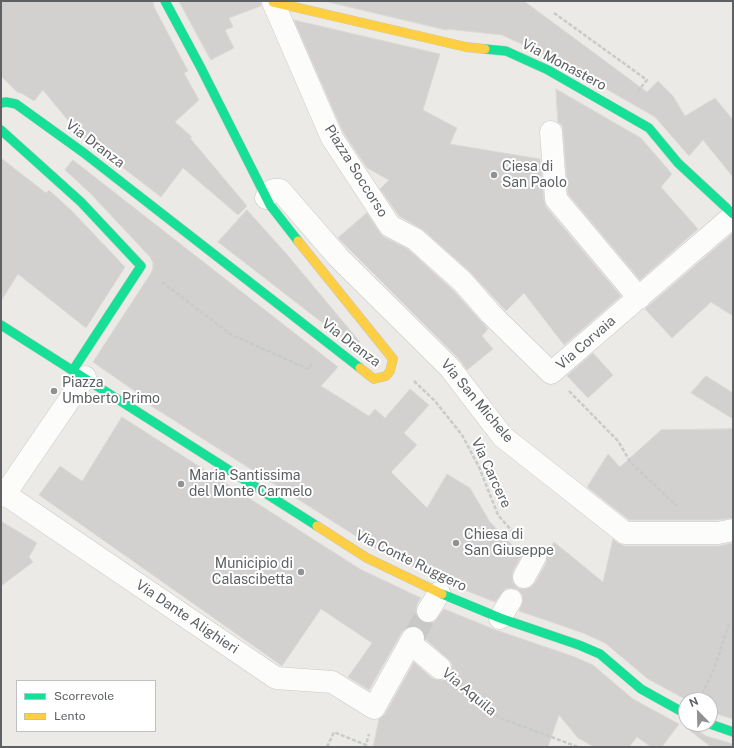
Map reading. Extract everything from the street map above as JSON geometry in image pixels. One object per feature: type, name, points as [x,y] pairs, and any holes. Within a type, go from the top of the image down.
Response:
[{"type":"street","name":"Via Dranza","points":[[1,103],[6,102],[16,104],[84,152],[374,380],[383,378],[391,372],[393,359],[270,205],[201,68],[165,1]]},
{"type":"street","name":"Via Monastero","points":[[274,2],[466,47],[506,51],[548,70],[649,128],[678,163],[733,215]]},
{"type":"street","name":"Piazza Soccorso","points":[[274,2],[332,138],[390,226],[415,239],[462,281],[491,314],[551,373]]},
{"type":"street","points":[[1,130],[81,202],[141,266],[6,496]]},
{"type":"street","points":[[551,132],[556,199],[639,298]]},
{"type":"street","name":"Via San Michele","points":[[266,198],[269,192],[273,189],[280,190],[338,257],[450,368],[503,437],[625,533],[728,534]]},
{"type":"street","name":"Via Corvaia","points":[[551,373],[733,215]]},
{"type":"street","name":"Via Conte Ruggero","points":[[1,325],[367,558],[439,593],[500,618],[580,645],[600,654],[640,689],[678,710]]},
{"type":"street","name":"Via Dante Alighieri","points":[[6,496],[276,678],[332,682],[372,718]]},
{"type":"street","points":[[524,577],[535,558]]},
{"type":"street","points":[[428,611],[439,593]]},
{"type":"street","points":[[500,618],[511,600]]},
{"type":"street","name":"Via Aquila","points":[[372,718],[412,640],[440,668]]},
{"type":"street","points":[[718,727],[733,732]]},
{"type":"path","points":[[554,13],[647,80],[621,112]]},
{"type":"path","points":[[141,266],[230,334],[308,369],[326,342]]},
{"type":"path","name":"Via Carcere","points":[[393,366],[409,376],[435,401],[462,435],[479,467],[498,515],[535,558]]},
{"type":"path","name":"Via Corvaia","points":[[551,373],[618,440],[631,464],[678,507]]},
{"type":"path","points":[[703,692],[714,669],[729,624]]},
{"type":"path","name":"Via Aquila","points":[[440,668],[498,717],[578,747]]},
{"type":"path","points":[[327,747],[334,732],[366,745],[372,718]]},
{"type":"building","points":[[1,1],[153,1],[154,7],[188,71],[184,73],[199,100],[175,122],[192,137],[190,138],[247,206],[238,215],[183,168],[161,197],[79,134],[43,90],[34,101],[17,92],[1,76]]},
{"type":"building","points":[[179,1],[261,1],[261,6],[229,18],[233,27],[225,30],[234,48],[211,60]]},
{"type":"building","points":[[324,1],[524,1],[647,92],[658,81],[673,96],[685,116],[715,98],[733,120],[733,177],[703,140],[689,156],[655,117],[554,59],[502,35],[447,30]]},
{"type":"building","points":[[294,20],[440,54],[423,110],[457,128],[450,144],[540,159],[546,207],[621,296],[564,345],[524,293],[506,311],[470,272],[423,230],[399,216],[380,189],[389,180],[367,168],[343,132]]},
{"type":"building","points":[[556,89],[641,138],[672,174],[661,187],[698,229],[640,280],[568,194],[563,131],[562,125],[558,122]]},
{"type":"building","points":[[1,158],[46,193],[49,190],[72,211],[125,267],[86,328],[18,274],[1,301]]},
{"type":"building","points":[[73,160],[338,367],[321,386],[369,416],[375,409],[385,418],[410,389],[429,405],[404,433],[417,445],[391,472],[427,508],[447,474],[470,488],[490,522],[522,555],[513,571],[512,577],[513,583],[518,588],[525,589],[531,587],[535,583],[546,563],[547,554],[554,542],[603,582],[613,539],[625,546],[718,546],[733,543],[733,719],[718,714],[718,692],[678,692],[678,695],[648,679],[605,643],[583,633],[519,611],[523,600],[522,594],[517,589],[505,589],[495,602],[444,582],[373,547],[134,395],[136,392],[93,362],[151,273],[153,263],[150,257],[90,193],[65,170]]},
{"type":"building","points":[[247,210],[284,251],[360,342],[355,348],[218,242]]},
{"type":"building","points":[[367,213],[384,237],[408,249],[453,290],[488,329],[482,336],[493,349],[467,370],[459,359],[338,238]]},
{"type":"building","points":[[733,233],[733,316],[711,302],[672,338],[645,309]]},
{"type":"building","points":[[593,353],[613,375],[588,398],[567,376]]},
{"type":"building","points":[[706,376],[733,393],[733,419],[691,393]]},
{"type":"building","points":[[122,417],[360,569],[421,598],[417,604],[416,611],[417,617],[422,622],[434,622],[444,609],[496,630],[575,657],[593,665],[633,699],[678,723],[678,725],[662,747],[651,747],[637,737],[629,747],[594,747],[578,738],[559,715],[548,747],[373,747],[379,719],[385,714],[414,662],[432,678],[438,680],[444,680],[449,676],[452,670],[452,664],[425,639],[424,632],[419,627],[407,627],[402,632],[369,690],[348,677],[372,643],[321,609],[282,666],[39,495],[60,466],[82,481]]},
{"type":"building","points":[[733,429],[733,518],[717,520],[629,520],[587,487],[608,454],[620,467],[661,430]]},
{"type":"building","points":[[1,521],[37,543],[29,557],[33,562],[1,586]]},
{"type":"building","points":[[692,732],[700,732],[706,736],[733,744],[733,747],[711,747]]},
{"type":"tunnel","points":[[413,638],[428,611]]},
{"type":"traffic: fast","points":[[165,1],[201,68],[270,205],[298,241]]},
{"type":"traffic: fast","points":[[485,49],[506,51],[548,70],[649,128],[678,163],[733,214]]},
{"type":"traffic: fast","points":[[1,103],[6,102],[16,104],[84,153],[360,368]]},
{"type":"traffic: fast","points":[[1,130],[81,202],[141,266],[73,370]]},
{"type":"traffic: fast","points":[[1,325],[317,526]]},
{"type":"traffic: fast","points":[[442,594],[500,618],[579,645],[600,654],[641,689],[678,710]]},
{"type":"traffic: fast","points":[[718,727],[733,732]]},
{"type":"traffic: slow","points":[[274,1],[273,2],[466,47],[485,49]]},
{"type":"traffic: slow","points":[[298,241],[393,359],[390,371],[386,376],[374,379],[360,368]]},
{"type":"traffic: slow","points":[[317,526],[367,558],[442,594]]},
{"type":"place","name":"Ciesa di San Paolo","points":[[494,175]]},
{"type":"place","name":"Piazza Umberto Primo","points":[[54,391]]},
{"type":"place","name":"Maria Santissima del Monte Carmelo","points":[[181,484]]},
{"type":"place","name":"Chiesa di San Giuseppe","points":[[456,543]]},
{"type":"place","name":"Municipio di Calascibetta","points":[[301,572]]}]
